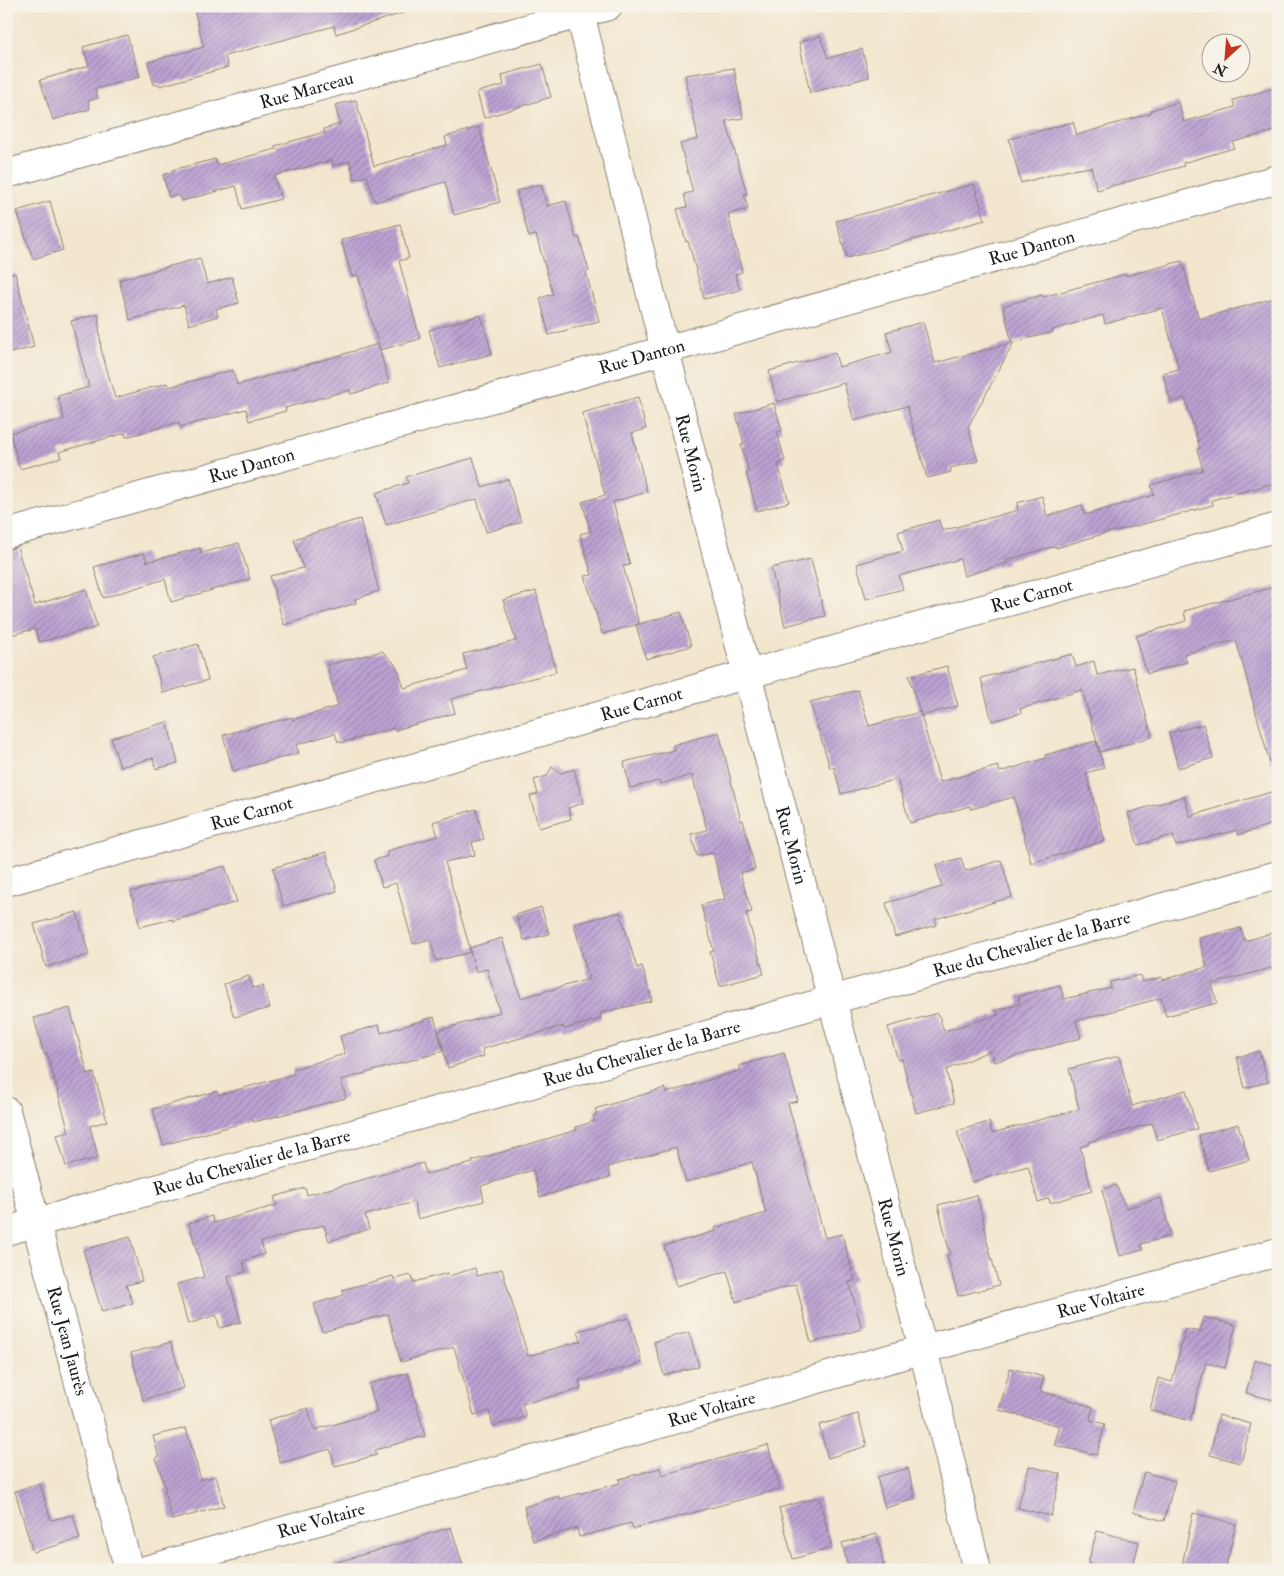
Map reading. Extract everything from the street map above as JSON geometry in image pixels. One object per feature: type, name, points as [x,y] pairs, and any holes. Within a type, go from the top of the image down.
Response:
[{"type":"street","name":"Rue Marceau","points":[[6,174],[579,10],[608,6]]},
{"type":"street","name":"Rue Morin","points":[[579,10],[747,674],[923,1350],[977,1570]]},
{"type":"street","name":"Rue Danton","points":[[6,534],[1278,179]]},
{"type":"street","name":"Rue Carnot","points":[[6,882],[1278,527]]},
{"type":"street","name":"Rue du Chevalier de la Barre","points":[[6,1231],[1278,875]]},
{"type":"street","name":"Rue Jean Jaurès","points":[[6,1111],[129,1570]]},
{"type":"street","name":"Rue Voltaire","points":[[146,1570],[923,1350],[1278,1252]]},
{"type":"building","points":[[193,6],[405,6],[406,12],[336,34],[334,26],[225,56],[228,67],[160,86],[159,84],[154,85],[148,62],[204,47]]},
{"type":"building","points":[[127,35],[140,77],[95,89],[98,98],[88,101],[90,109],[53,120],[40,80],[89,66],[83,47]]},
{"type":"building","points":[[820,36],[828,58],[862,49],[869,77],[810,93],[799,42]]},
{"type":"building","points":[[542,64],[551,97],[484,118],[477,92],[504,85],[502,75]]},
{"type":"building","points":[[734,68],[743,118],[726,121],[747,194],[744,194],[748,209],[728,214],[742,272],[735,274],[740,290],[704,299],[677,209],[687,207],[684,194],[693,192],[680,144],[698,139],[685,75]]},
{"type":"building","points":[[1278,87],[1278,130],[1233,142],[1234,148],[1183,163],[1184,166],[1097,190],[1091,167],[1065,171],[1021,183],[1009,139],[1073,122],[1077,135],[1151,113],[1151,110],[1178,102],[1184,122],[1235,107],[1233,100]]},
{"type":"building","points":[[356,100],[374,166],[447,145],[445,137],[479,127],[500,202],[454,215],[445,182],[375,202],[367,176],[354,179],[350,161],[333,166],[332,160],[274,176],[281,199],[242,209],[236,186],[182,201],[179,195],[169,197],[163,175],[172,172],[172,170],[215,159],[217,165],[276,149],[275,146],[325,132],[324,129],[340,124],[335,105]]},
{"type":"building","points":[[541,184],[547,206],[566,201],[576,238],[579,237],[589,271],[586,272],[599,321],[549,335],[540,298],[553,294],[536,235],[529,237],[516,191]]},
{"type":"building","points":[[974,184],[985,220],[847,258],[836,221]]},
{"type":"building","points":[[50,201],[63,250],[33,259],[17,211]]},
{"type":"building","points":[[400,224],[409,258],[399,261],[420,339],[380,350],[358,275],[352,277],[341,240]]},
{"type":"building","points":[[200,258],[207,284],[232,277],[239,303],[216,309],[218,316],[189,325],[184,305],[130,320],[119,280]]},
{"type":"building","points":[[1182,261],[1199,319],[1278,297],[1278,482],[1212,500],[1213,505],[1006,560],[1007,563],[964,576],[960,559],[899,576],[903,589],[866,599],[857,564],[903,551],[898,532],[939,520],[942,531],[1018,510],[1017,503],[1042,496],[1047,516],[1082,505],[1085,515],[1154,495],[1151,485],[1203,470],[1197,449],[1200,448],[1185,398],[1171,402],[1163,373],[1179,369],[1162,308],[1105,324],[1103,315],[1052,330],[1053,332],[1014,342],[968,427],[978,461],[950,468],[951,472],[927,478],[907,406],[854,421],[844,383],[777,402],[769,371],[835,353],[839,367],[892,352],[886,332],[923,322],[935,363],[1012,343],[1003,306]]},
{"type":"building","points":[[15,273],[34,347],[6,354],[6,274]]},
{"type":"building","points":[[98,314],[101,349],[115,398],[167,383],[169,387],[233,370],[237,385],[378,344],[389,383],[351,394],[350,390],[338,393],[285,408],[286,411],[249,421],[246,409],[180,427],[179,422],[126,437],[125,433],[59,452],[61,458],[20,469],[10,433],[64,419],[58,396],[89,387],[71,321]]},
{"type":"building","points":[[481,315],[492,354],[440,368],[429,330]]},
{"type":"building","points":[[638,397],[646,429],[632,433],[647,492],[613,502],[630,565],[623,566],[639,624],[602,634],[585,576],[592,575],[580,534],[591,531],[582,502],[605,495],[582,413]]},
{"type":"building","points":[[774,403],[782,431],[777,432],[785,461],[778,464],[789,502],[757,511],[746,472],[749,472],[741,445],[744,444],[736,414]]},
{"type":"building","points":[[473,458],[482,487],[508,479],[521,522],[486,532],[477,499],[386,525],[376,493],[408,483],[406,477]]},
{"type":"building","points":[[360,519],[379,591],[355,599],[356,603],[284,625],[270,576],[303,568],[294,539]]},
{"type":"building","points":[[239,543],[250,579],[171,602],[165,579],[103,598],[94,567],[144,553],[147,562],[200,548],[201,553]]},
{"type":"building","points":[[17,547],[35,605],[86,589],[97,627],[39,642],[35,629],[6,636],[6,549]]},
{"type":"building","points":[[811,559],[825,616],[785,626],[771,568]]},
{"type":"building","points":[[1278,586],[1278,762],[1270,763],[1236,640],[1184,654],[1187,662],[1147,674],[1136,636],[1186,621],[1184,611]]},
{"type":"building","points":[[536,591],[556,672],[451,699],[455,713],[341,743],[340,741],[338,742],[335,733],[296,745],[299,753],[233,771],[223,735],[292,717],[293,720],[338,706],[327,665],[382,651],[394,663],[404,688],[467,670],[463,654],[516,641],[503,600]]},
{"type":"building","points":[[681,612],[691,646],[646,659],[636,625]]},
{"type":"building","points":[[198,644],[208,680],[163,693],[153,657]]},
{"type":"building","points":[[1072,654],[1076,667],[1094,661],[1097,675],[1133,667],[1152,737],[1100,752],[1082,690],[1020,709],[1021,713],[992,721],[981,678]]},
{"type":"building","points":[[947,666],[958,706],[921,716],[909,676]]},
{"type":"building","points":[[858,690],[869,726],[920,712],[940,782],[998,766],[1000,772],[1046,758],[1045,755],[1096,741],[1104,768],[1086,773],[1105,841],[1031,863],[1014,797],[971,809],[970,806],[910,823],[897,779],[841,794],[834,767],[830,768],[810,702]]},
{"type":"building","points":[[167,722],[178,763],[156,769],[153,758],[120,767],[111,738]]},
{"type":"building","points":[[1203,724],[1213,758],[1178,768],[1169,733]]},
{"type":"building","points":[[719,732],[755,869],[740,873],[752,912],[746,913],[764,974],[720,986],[710,952],[714,951],[701,905],[725,899],[713,853],[697,856],[691,834],[707,830],[692,775],[660,784],[659,781],[630,788],[624,762],[674,750],[673,745]]},
{"type":"building","points":[[552,767],[561,773],[574,769],[583,803],[568,808],[571,819],[539,828],[530,796],[538,794],[534,780],[547,776]]},
{"type":"building","points":[[1278,790],[1278,822],[1238,835],[1237,830],[1176,846],[1173,835],[1138,845],[1128,813],[1184,796],[1190,816]]},
{"type":"building","points":[[476,809],[484,839],[472,842],[475,855],[445,862],[471,952],[436,961],[430,939],[413,944],[396,883],[382,887],[374,860],[388,856],[387,851],[438,836],[433,822]]},
{"type":"building","points":[[326,852],[337,891],[283,906],[273,868]]},
{"type":"building","points":[[961,858],[965,871],[1001,860],[1012,897],[935,919],[937,925],[895,937],[886,903],[942,887],[936,865]]},
{"type":"building","points":[[225,866],[237,902],[172,921],[172,919],[140,927],[131,892]]},
{"type":"building","points":[[541,907],[549,934],[524,940],[516,915]]},
{"type":"building","points":[[77,912],[89,955],[46,967],[34,924]]},
{"type":"building","points":[[620,912],[637,968],[642,966],[652,1001],[600,1013],[601,1019],[564,1029],[563,1026],[482,1049],[484,1056],[448,1068],[438,1031],[500,1012],[487,969],[476,972],[469,948],[502,938],[521,998],[589,979],[574,924]]},
{"type":"building","points":[[1241,928],[1245,941],[1278,931],[1278,966],[1212,984],[1217,1003],[1166,1016],[1161,998],[1076,1021],[1081,1038],[994,1062],[991,1050],[946,1070],[954,1103],[916,1113],[902,1059],[898,1060],[888,1027],[938,1013],[944,1031],[998,1015],[997,1010],[1020,1004],[1018,996],[1060,985],[1064,999],[1111,988],[1110,982],[1140,975],[1142,982],[1162,977],[1162,980],[1207,967],[1199,938]]},
{"type":"building","points":[[249,976],[252,988],[263,986],[270,1008],[234,1017],[224,984]]},
{"type":"building","points":[[70,1008],[88,1075],[94,1073],[107,1121],[90,1126],[98,1158],[66,1166],[57,1135],[69,1132],[47,1053],[44,1054],[34,1018]]},
{"type":"building","points":[[434,1017],[444,1051],[341,1080],[346,1098],[254,1122],[253,1120],[163,1145],[153,1109],[217,1091],[219,1095],[294,1074],[293,1069],[345,1054],[340,1036],[379,1025],[381,1033]]},
{"type":"building","points":[[1259,1051],[1268,1082],[1245,1088],[1237,1057]]},
{"type":"building","points":[[784,1053],[798,1101],[788,1103],[825,1238],[842,1234],[855,1281],[849,1282],[862,1329],[811,1343],[796,1284],[736,1302],[727,1271],[676,1286],[664,1246],[716,1231],[715,1228],[766,1213],[752,1162],[686,1182],[676,1147],[608,1167],[610,1177],[540,1197],[533,1170],[481,1186],[484,1201],[418,1219],[414,1202],[365,1215],[369,1229],[329,1241],[324,1225],[261,1242],[264,1254],[243,1261],[246,1272],[228,1277],[241,1322],[220,1328],[216,1315],[188,1324],[177,1284],[204,1277],[189,1223],[212,1216],[214,1223],[277,1205],[274,1197],[305,1188],[307,1195],[423,1163],[426,1174],[473,1163],[472,1161],[577,1130],[576,1127],[595,1121],[593,1116],[597,1114],[595,1109],[665,1088],[667,1093],[741,1070],[739,1066]]},
{"type":"building","points":[[1119,1056],[1132,1106],[1186,1090],[1197,1129],[1157,1140],[1152,1123],[1089,1142],[1089,1144],[1080,1147],[1092,1191],[1050,1203],[1049,1198],[1038,1202],[1028,1166],[972,1182],[957,1131],[989,1122],[992,1133],[1079,1109],[1069,1069]]},
{"type":"building","points":[[1238,1124],[1249,1160],[1209,1171],[1199,1135]]},
{"type":"building","points":[[1116,1185],[1126,1208],[1161,1198],[1171,1236],[1141,1244],[1143,1250],[1120,1256],[1102,1190]]},
{"type":"building","points":[[977,1195],[999,1285],[958,1296],[947,1255],[950,1254],[938,1205]]},
{"type":"building","points":[[130,1237],[142,1281],[126,1285],[133,1303],[102,1312],[83,1250]]},
{"type":"building","points":[[475,1268],[477,1276],[502,1269],[528,1356],[581,1341],[578,1331],[629,1318],[642,1363],[579,1381],[581,1389],[522,1404],[526,1417],[493,1426],[489,1411],[474,1415],[454,1347],[401,1362],[388,1314],[322,1332],[314,1304],[344,1295],[342,1290],[393,1276],[394,1279],[411,1275],[414,1282],[448,1273],[449,1276]]},
{"type":"building","points":[[1203,1317],[1236,1325],[1225,1368],[1206,1363],[1190,1421],[1150,1410],[1158,1378],[1172,1382],[1185,1329],[1200,1332]]},
{"type":"building","points":[[689,1332],[699,1366],[664,1375],[654,1342]]},
{"type":"building","points":[[171,1342],[184,1388],[143,1400],[131,1353]]},
{"type":"building","points":[[1255,1360],[1278,1366],[1278,1401],[1246,1393]]},
{"type":"building","points":[[1010,1368],[1044,1377],[1040,1391],[1093,1407],[1090,1420],[1105,1424],[1097,1455],[1054,1445],[1060,1426],[999,1410]]},
{"type":"building","points":[[408,1373],[425,1436],[375,1450],[377,1455],[335,1466],[330,1449],[280,1463],[268,1420],[308,1408],[314,1430],[377,1412],[369,1384]]},
{"type":"building","points":[[858,1414],[867,1446],[828,1458],[819,1425]]},
{"type":"building","points":[[1219,1415],[1251,1424],[1241,1463],[1210,1455]]},
{"type":"building","points":[[186,1428],[201,1480],[216,1476],[224,1506],[172,1520],[164,1490],[166,1490],[156,1458],[159,1457],[153,1436]]},
{"type":"building","points":[[768,1445],[780,1489],[633,1529],[631,1523],[579,1537],[577,1528],[533,1541],[524,1507],[559,1496],[559,1499],[620,1483],[619,1479],[660,1468],[662,1475]]},
{"type":"building","points":[[1029,1466],[1061,1474],[1051,1516],[1018,1508]]},
{"type":"building","points":[[908,1468],[915,1499],[885,1508],[877,1477]]},
{"type":"building","points":[[1144,1472],[1175,1481],[1164,1521],[1133,1512]]},
{"type":"building","points":[[40,1484],[51,1520],[73,1515],[80,1539],[33,1552],[15,1491]]},
{"type":"building","points":[[819,1497],[832,1548],[793,1559],[779,1508]]},
{"type":"building","points":[[1193,1513],[1236,1524],[1225,1570],[1181,1570]]},
{"type":"building","points":[[451,1527],[463,1566],[450,1570],[335,1570],[334,1563]]},
{"type":"building","points":[[1097,1531],[1139,1542],[1132,1570],[1116,1570],[1088,1563]]},
{"type":"building","points":[[877,1534],[885,1570],[849,1570],[842,1543]]}]
